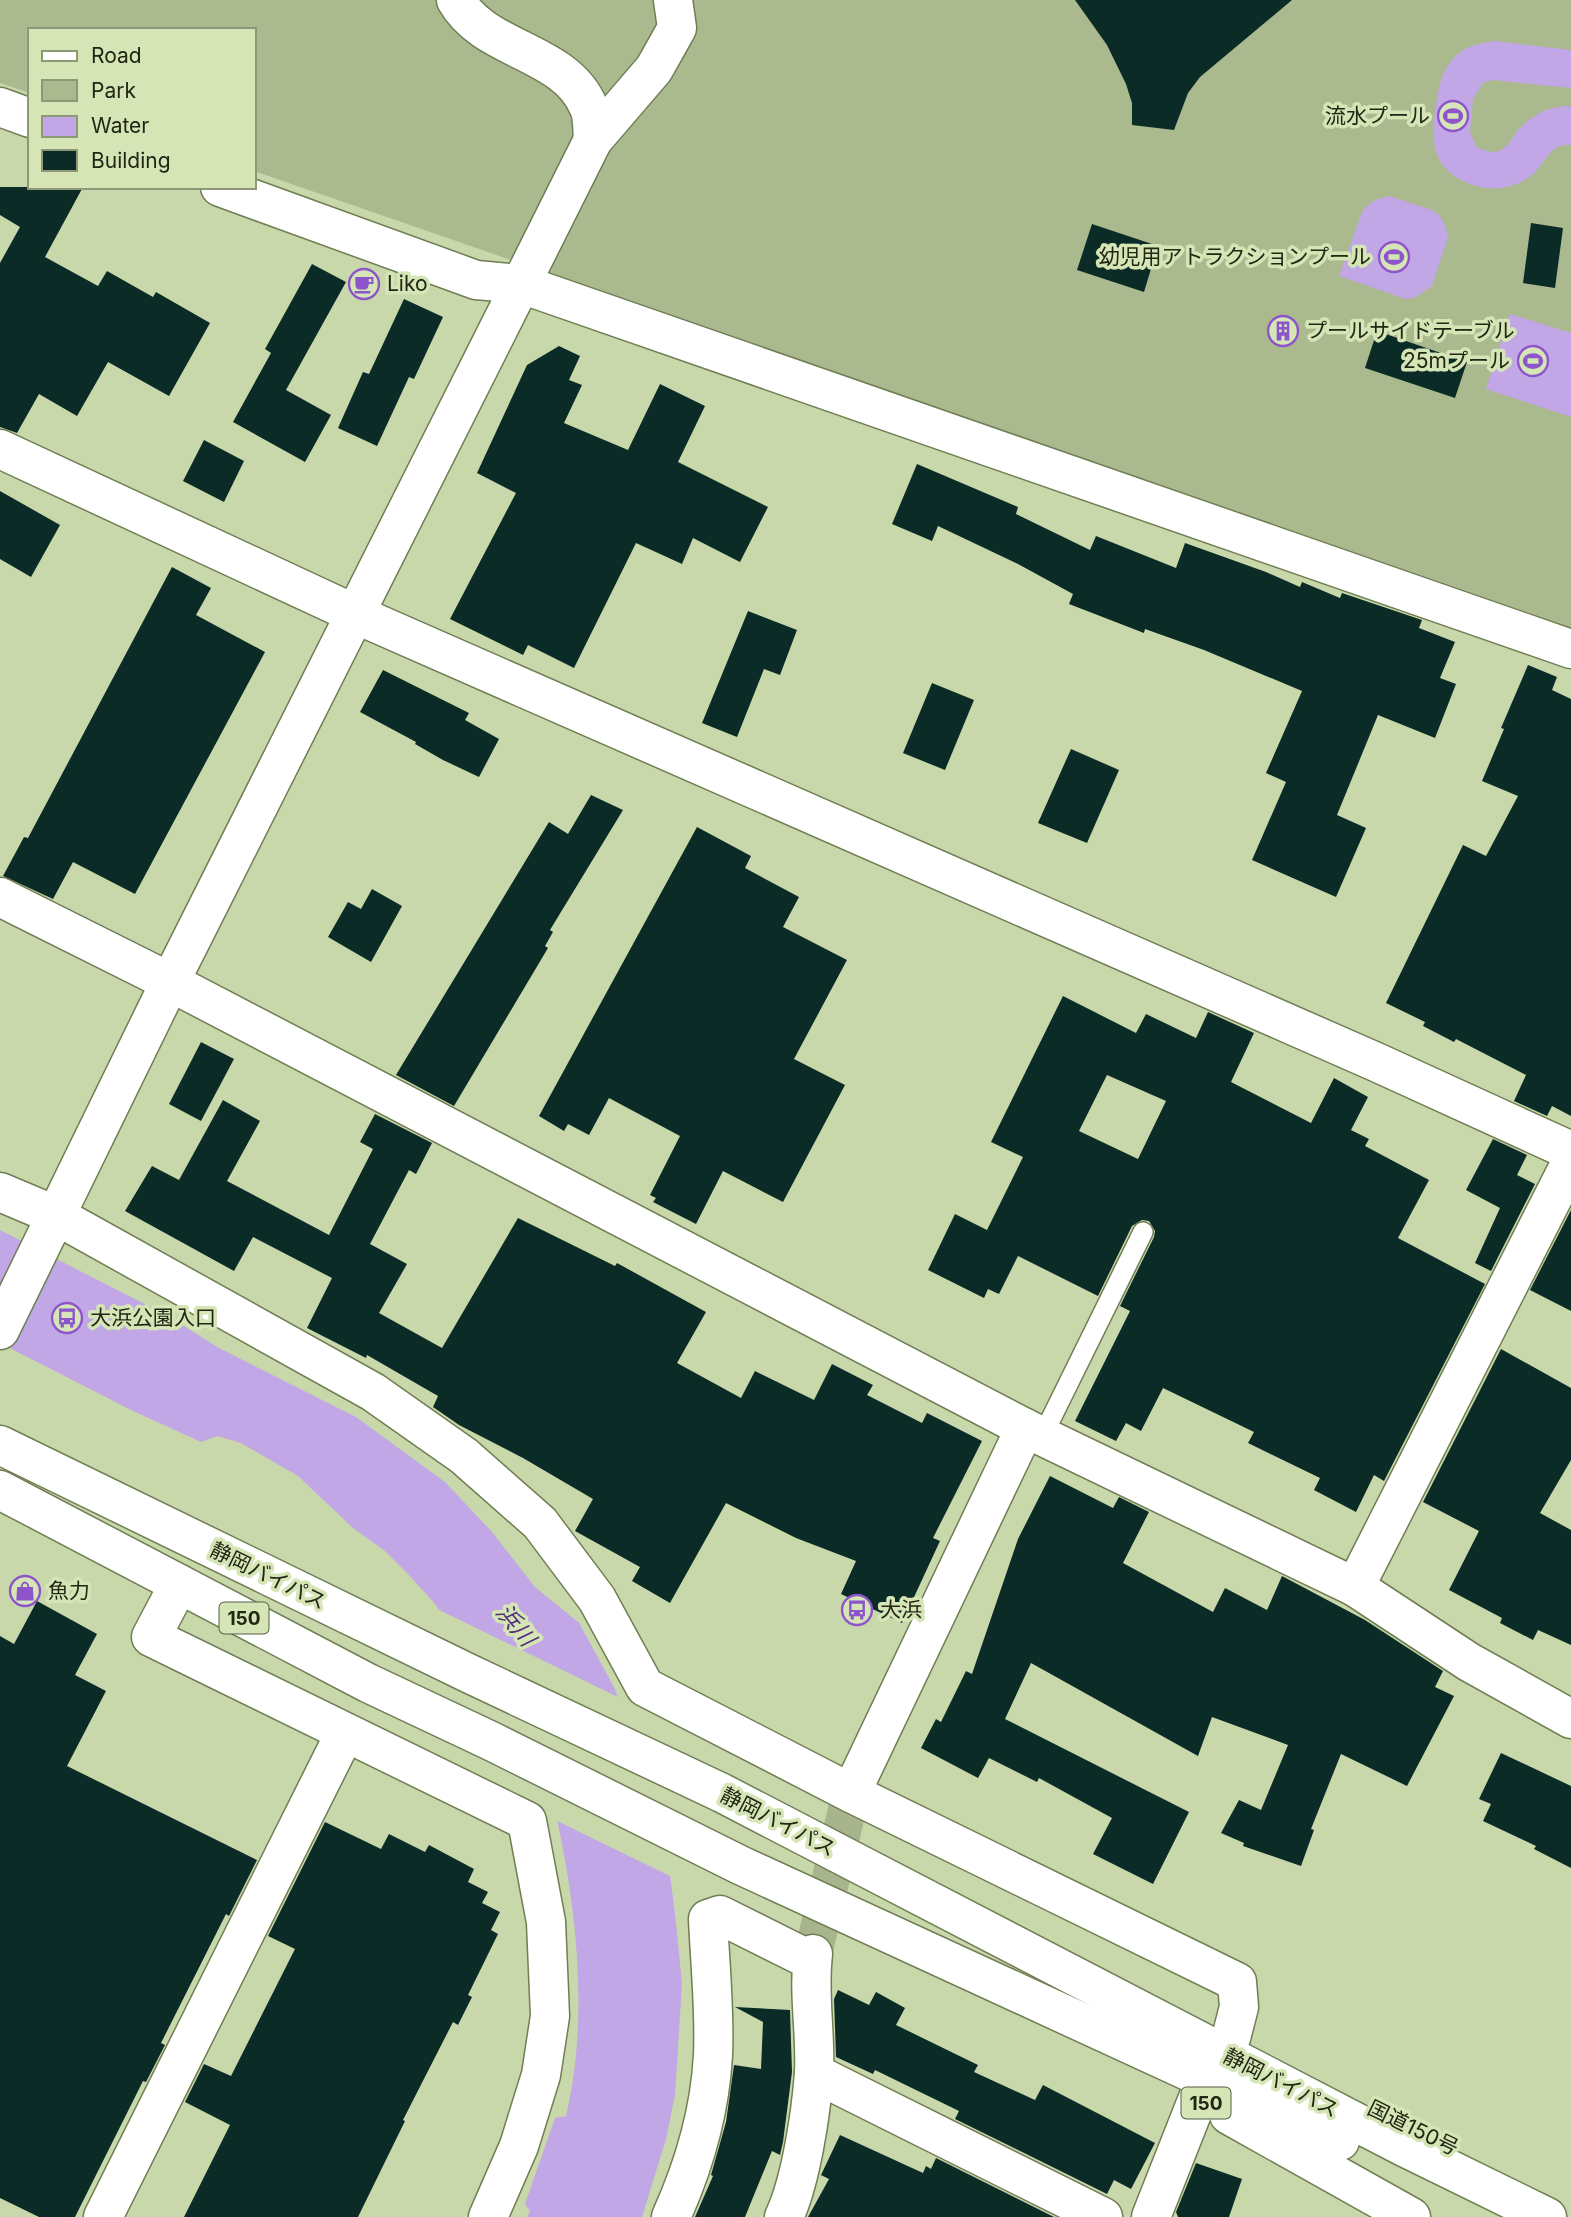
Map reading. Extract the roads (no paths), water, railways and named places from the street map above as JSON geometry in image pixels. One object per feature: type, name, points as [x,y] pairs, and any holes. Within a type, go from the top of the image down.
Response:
[{"type":"main road","points":[[456,0],[476,24],[552,66],[576,86],[590,109],[593,140]]},
{"type":"main road","points":[[0,1330],[170,982],[593,140],[654,69],[677,28],[673,0]]},
{"type":"main road","points":[[0,107],[28,117]]},
{"type":"main road","points":[[225,189],[475,281],[521,284],[1571,649]]},
{"type":"main road","points":[[0,449],[355,614],[1571,1150]]},
{"type":"main road","points":[[0,897],[170,982],[1034,1432],[1354,1587],[1469,1662],[1571,1719]]},
{"type":"main road","points":[[1354,1587],[1571,1162]]},
{"type":"main road","points":[[0,1192],[373,1392],[464,1456],[540,1523],[597,1599],[645,1687],[851,1793],[1237,1982],[1239,2007],[1231,2038]]},
{"type":"main road","points":[[851,1793],[1034,1432]]},
{"type":"main road","name":"静岡バイパス","points":[[0,1445],[678,1772],[1023,1950],[1397,2155],[1496,2217]]},
{"type":"main road","name":"静岡バイパス","points":[[0,1490],[368,1683],[697,1844],[1003,1986],[1548,2217]]},
{"type":"main road","points":[[179,1584],[150,1637],[527,1821],[546,1922],[550,2016],[541,2075],[519,2146],[488,2217]]},
{"type":"main road","points":[[103,2217],[345,1733]]},
{"type":"main road","points":[[671,2217],[686,2183],[700,2138],[708,2093],[713,2043],[708,1919],[720,1915],[813,1957],[810,2000],[814,2073],[801,2165],[785,2217]]},
{"type":"main road","name":"国道150号","points":[[1023,1950],[1231,2038],[1571,2206]]},
{"type":"main road","name":"150","points":[[1003,1986],[1410,2217]]},
{"type":"main road","points":[[814,2073],[1103,2217]]},
{"type":"main road","points":[[1151,2217],[1198,2098]]},
{"type":"lane","points":[[1034,1432],[1143,1232]]},
{"type":"water","name":"流水プール","points":[[1494,41],[1571,50],[1571,88],[1492,80],[1483,83],[1473,99],[1470,132],[1477,148],[1491,152],[1503,149],[1526,122],[1538,114],[1564,106],[1571,106],[1571,145],[1554,150],[1535,172],[1520,183],[1502,188],[1483,188],[1465,182],[1445,168],[1436,150],[1434,117],[1442,77],[1453,58],[1467,48]]},
{"type":"water","name":"幼児用アトラクションプール","points":[[1389,196],[1432,210],[1440,216],[1446,228],[1448,237],[1432,286],[1416,297],[1406,299],[1339,276],[1362,212],[1373,201]]},
{"type":"water","name":"25mプール","points":[[1510,314],[1571,333],[1571,417],[1486,389]]},
{"type":"water","name":"浜川","points":[[0,1230],[168,1316],[219,1348],[356,1417],[445,1482],[492,1532],[535,1587],[579,1623],[614,1687],[650,1787],[669,1866],[676,1923],[682,1984],[675,2095],[666,2139],[642,2217],[527,2217],[530,2211],[525,2204],[555,2118],[566,2116],[573,2079],[578,2003],[569,1886],[555,1811],[436,1605],[385,1551],[353,1528],[298,1476],[241,1443],[217,1436],[201,1442],[133,1411],[0,1343]]},
{"type":"tunnel","points":[[813,1954],[851,1793]]},
{"type":"place","name":"流水プール","points":[[1453,116]]},
{"type":"place","name":"幼児用アトラクションプール","points":[[1394,257]]},
{"type":"place","name":"Liko","points":[[364,284]]},
{"type":"place","name":"プールサイドテーブル","points":[[1283,331]]},
{"type":"place","name":"25mプール","points":[[1533,361]]},
{"type":"place","name":"大浜公園入口","points":[[67,1318]]},
{"type":"place","name":"魚力","points":[[25,1591]]},
{"type":"place","name":"大浜","points":[[857,1610]]}]
